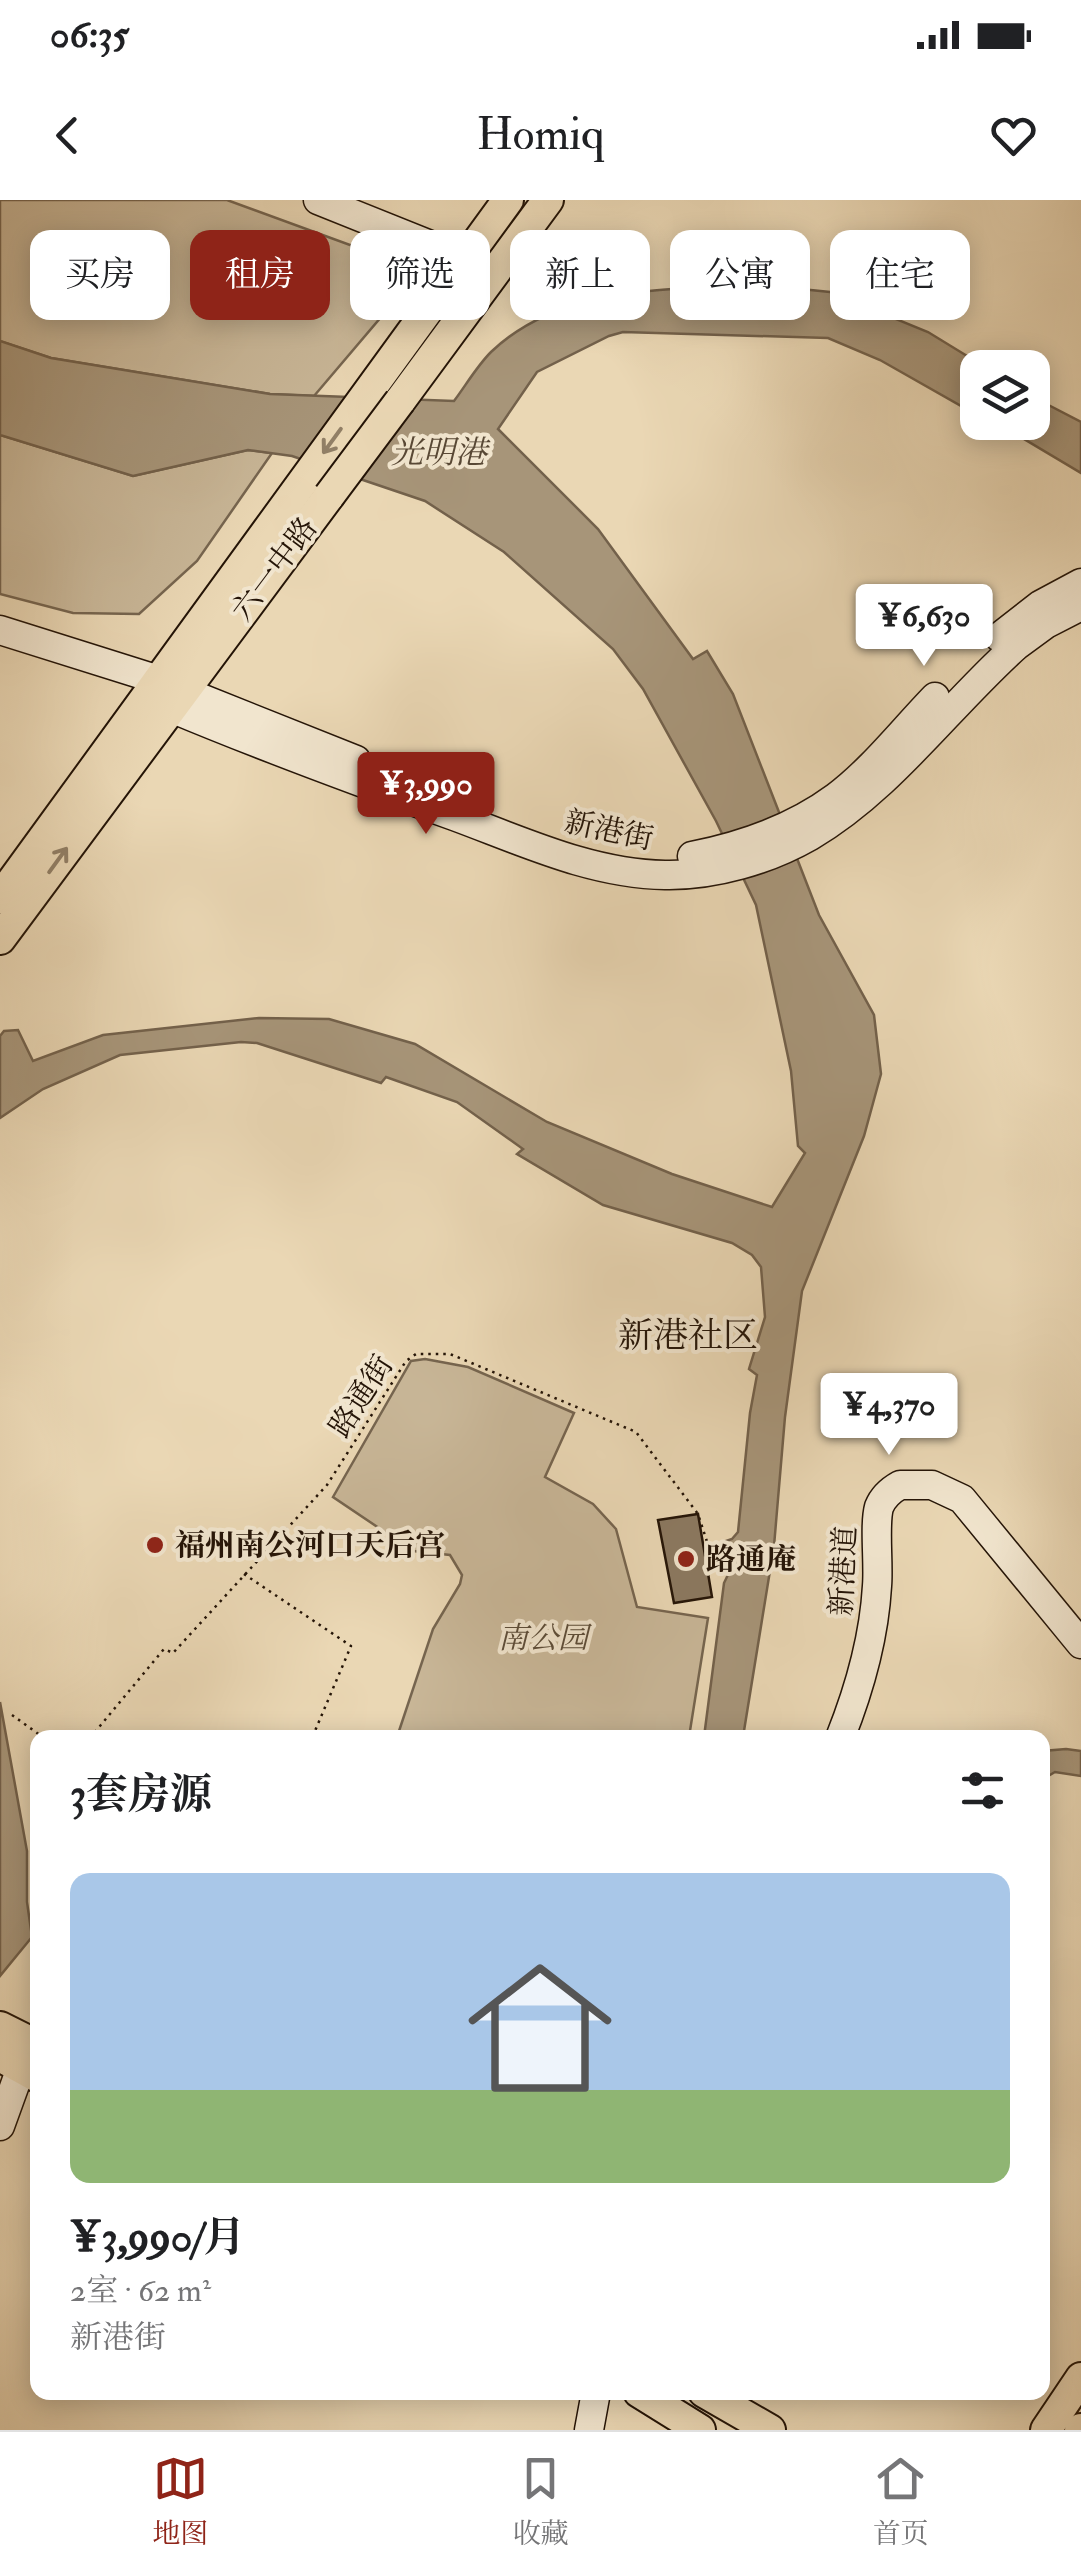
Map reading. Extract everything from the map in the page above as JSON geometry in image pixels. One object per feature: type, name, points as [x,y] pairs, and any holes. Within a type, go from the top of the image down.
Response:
[{"type":"main road","points":[[318,200],[394,230]]},
{"type":"main road","name":"六一中路","points":[[486,230],[508,200]]},
{"type":"main road","name":"六一中路","points":[[0,898],[329,496],[548,200]]},
{"type":"main road","name":"六一中路","points":[[0,939],[296,491],[420,320]]},
{"type":"main road","points":[[802,829],[1016,621],[1081,583]]},
{"type":"main road","points":[[802,829],[846,812],[1016,646],[1046,624],[1081,606]]},
{"type":"main road","points":[[0,630],[165,694]]},
{"type":"main road","points":[[0,649],[165,694]]},
{"type":"main road","name":"新港街","points":[[165,694],[574,860],[647,874],[696,864],[765,835],[802,829]]},
{"type":"main road","name":"新港道","points":[[843,1730],[857,1695],[872,1632],[880,1554],[878,1510],[883,1499],[900,1484],[932,1485],[962,1500],[1081,1644]]},
{"type":"main road","points":[[0,2027],[24,2062],[0,2126]]},
{"type":"main road","points":[[1046,2430],[1081,2378]]},
{"type":"main road","points":[[589,2430],[595,2400]]},
{"type":"main road","points":[[652,2400],[700,2430]]},
{"type":"main road","points":[[718,2400],[770,2430]]},
{"type":"path","name":"路通街","points":[[97,1730],[164,1649],[173,1654],[327,1485],[406,1360],[416,1354],[450,1354],[636,1432],[698,1514],[711,1554]]},
{"type":"path","points":[[244,1574],[352,1646],[315,1730]]},
{"type":"path","points":[[12,1714],[33,1730]]},
{"type":"green space","points":[[0,200],[227,200],[309,230],[190,230],[190,320],[330,320],[330,238],[350,245],[350,320],[379,320],[314,396],[270,394],[51,358],[0,341]]},
{"type":"green space","points":[[0,435],[133,476],[248,450],[272,453],[197,561],[139,614],[73,613],[0,594]]},
{"type":"green space","name":"南公园","points":[[425,1359],[468,1367],[574,1413],[545,1477],[593,1504],[616,1529],[637,1607],[708,1618],[690,1730],[399,1730],[433,1629],[462,1575],[450,1555],[413,1551],[333,1497],[411,1361]]},
{"type":"water","name":"光明港","points":[[670,290],[670,320],[810,320],[810,290],[830,292],[830,320],[899,320],[960,352],[960,405],[880,360],[828,338],[623,332],[537,372],[498,429],[598,529],[693,659],[707,651],[733,694],[819,915],[874,1015],[881,1074],[864,1136],[802,1291],[785,1417],[774,1546],[744,1730],[705,1730],[724,1583],[735,1560],[734,1548],[720,1543],[738,1532],[757,1375],[749,1369],[765,1317],[761,1267],[752,1255],[732,1243],[603,1205],[517,1154],[523,1149],[457,1102],[386,1077],[381,1083],[257,1043],[120,1055],[43,1089],[0,1118],[0,1036],[4,1031],[18,1030],[33,1061],[103,1035],[259,1018],[329,1019],[415,1044],[547,1122],[672,1174],[772,1207],[805,1153],[798,1146],[791,1071],[756,905],[716,821],[643,689],[613,649],[504,552],[425,501],[292,456],[248,450],[133,476],[0,435],[0,341],[51,358],[270,394],[454,401],[491,352],[538,320],[650,320],[650,291]]},
{"type":"water","points":[[1050,406],[1081,422],[1081,473],[1026,440],[1050,440]]},
{"type":"water","points":[[0,1702],[27,1851],[30,1939],[0,1976]]},
{"type":"water","points":[[1050,1750],[1081,1751],[1081,1776],[1055,1772],[1050,1775]]},
{"type":"building","name":"路通庵","points":[[698,1514],[712,1597],[674,1603],[658,1520]]},
{"type":"place","name":"福州南公河口天后宫","points":[[155,1545]]},
{"type":"place","name":"路通庵","points":[[686,1559]]},
{"type":"district","name":"新港社区","points":[[688,1335]]}]
